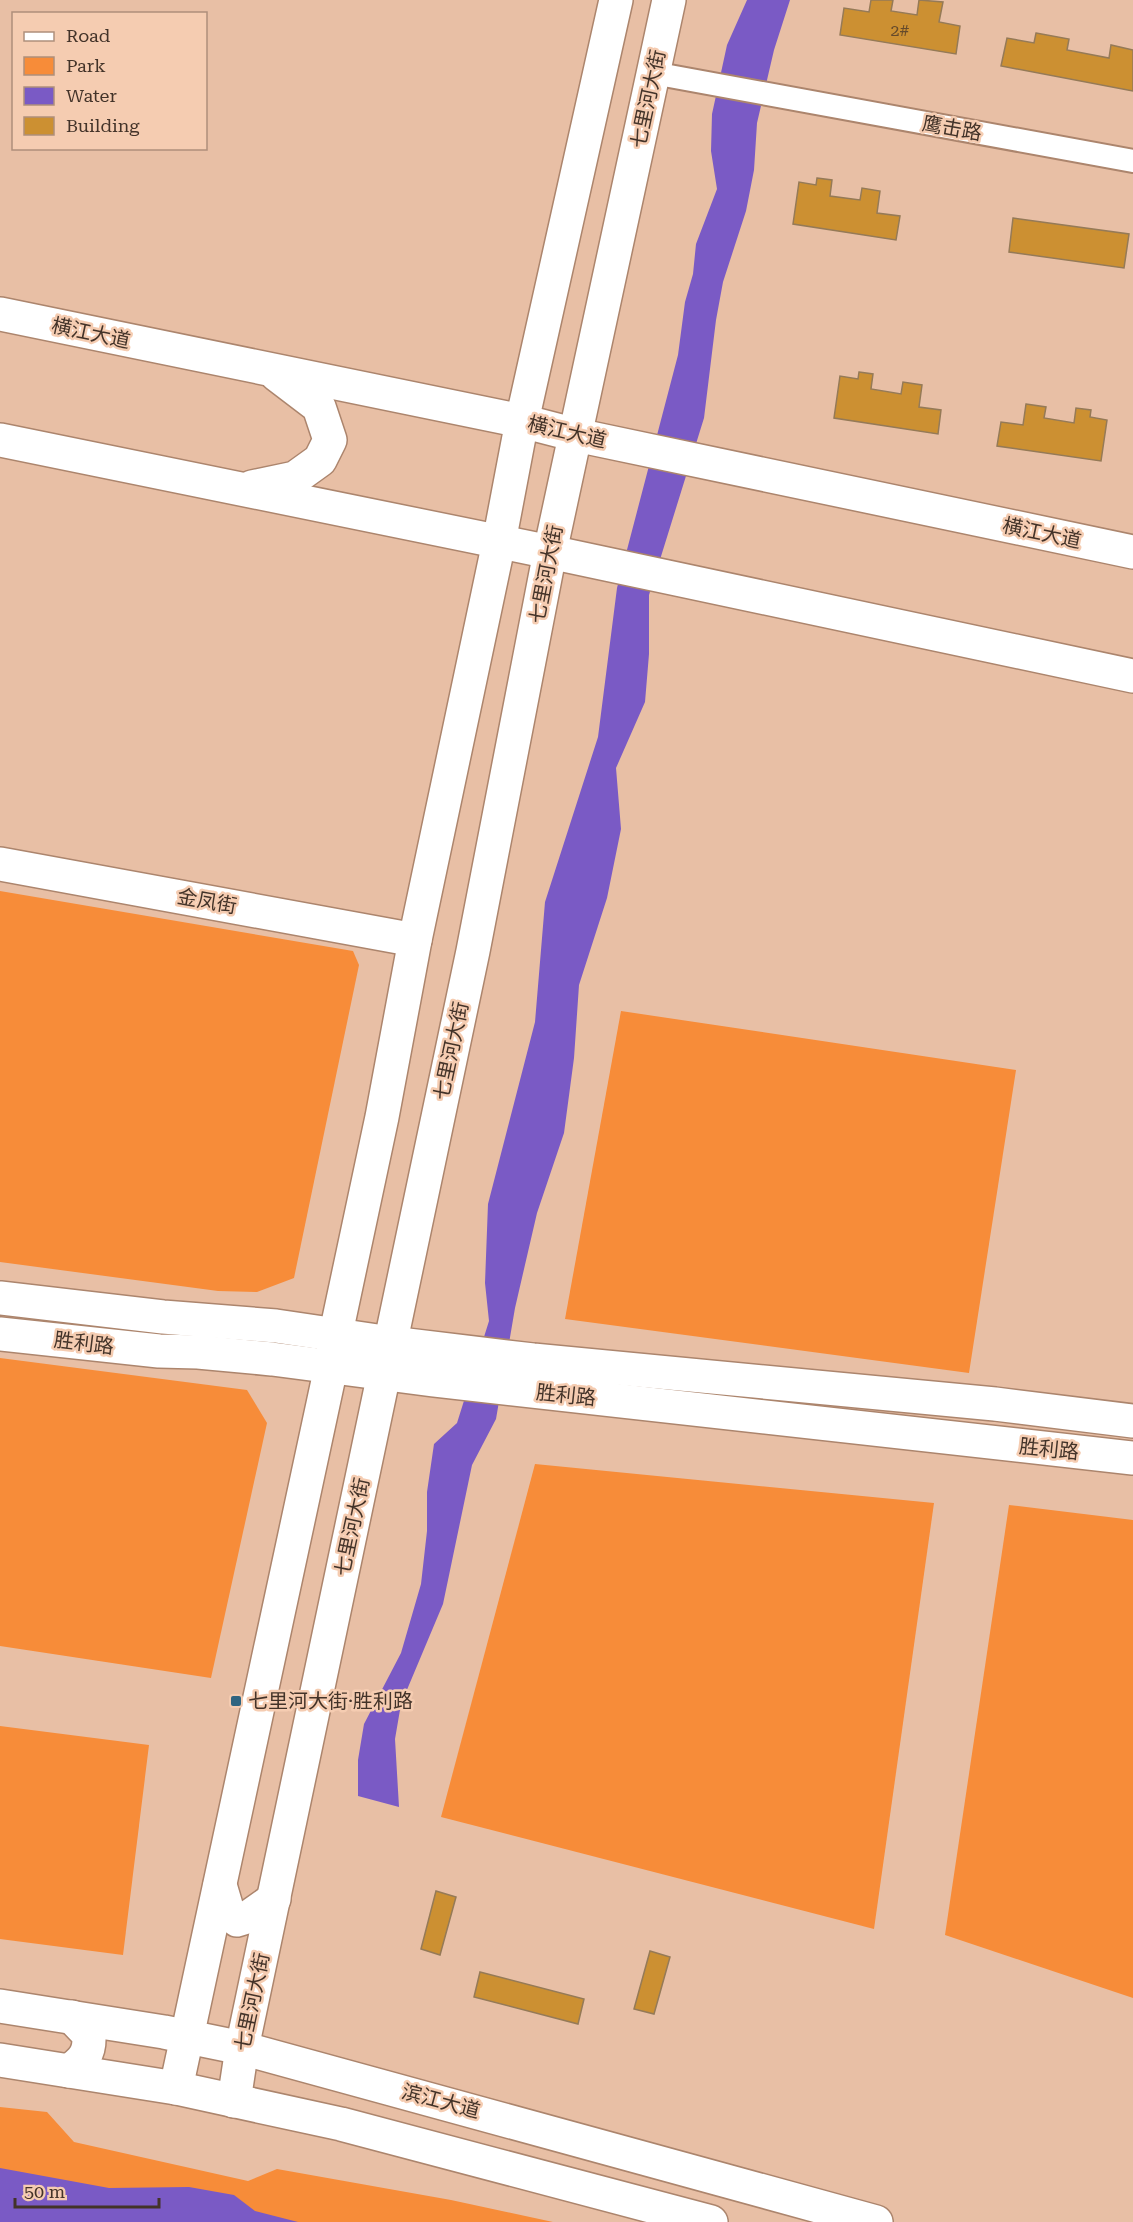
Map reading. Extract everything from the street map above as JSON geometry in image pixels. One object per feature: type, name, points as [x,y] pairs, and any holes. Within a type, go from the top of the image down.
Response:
[{"type":"main road","points":[[176,2088],[331,1367],[415,940],[499,542],[522,421],[616,0]]},
{"type":"main road","name":"七里河大街","points":[[234,2102],[242,2048],[473,951],[550,552],[669,0]]},
{"type":"main road","name":"横江大道","points":[[0,314],[522,421],[576,435],[1133,552]]},
{"type":"main road","points":[[241,489],[295,478],[320,460],[330,440],[319,407],[269,370]]},
{"type":"main road","points":[[1,446],[241,489],[594,561],[1133,676]]},
{"type":"main road","name":"金凤街","points":[[0,864],[415,940]]},
{"type":"main road","points":[[0,1298],[163,1317],[336,1333],[387,1358]]},
{"type":"main road","points":[[159,1351],[169,1345],[172,1337],[171,1328],[163,1317]]},
{"type":"main road","name":"胜利路","points":[[0,1334],[331,1367],[435,1348],[531,1376],[1133,1458]]},
{"type":"main road","name":"胜利路","points":[[387,1358],[433,1380],[531,1376],[995,1404],[1133,1420]]},
{"type":"main road","points":[[220,1885],[228,1912],[237,1920],[250,1916],[274,1899]]},
{"type":"main road","name":"滨江大道","points":[[0,2006],[186,2036],[242,2048],[876,2222]]},
{"type":"main road","points":[[69,2071],[83,2060],[90,2048],[89,2035],[72,2017]]},
{"type":"main road","points":[[0,2060],[176,2088],[341,2124],[711,2222]]},
{"type":"main road","points":[[341,2124],[330,2105],[331,2094],[339,2083],[354,2078]]},
{"type":"street","name":"鹰击路","points":[[653,73],[1133,161]]},
{"type":"green space","points":[[0,891],[353,951],[359,965],[294,1278],[257,1292],[218,1291],[0,1262]]},
{"type":"green space","points":[[621,1011],[1016,1070],[969,1373],[565,1319]]},
{"type":"green space","points":[[0,1358],[247,1390],[267,1423],[211,1678],[0,1646]]},
{"type":"green space","points":[[535,1464],[934,1503],[874,1929],[441,1817]]},
{"type":"green space","points":[[1009,1505],[1133,1520],[1133,1998],[945,1935]]},
{"type":"green space","points":[[0,1726],[149,1745],[123,1955],[0,1939]]},
{"type":"green space","points":[[0,2107],[47,2112],[74,2142],[248,2181],[277,2169],[451,2200],[553,2222],[0,2222]]},
{"type":"water","points":[[747,0],[790,0],[774,50],[757,123],[754,170],[746,211],[723,282],[704,418],[649,595],[649,654],[645,702],[616,768],[621,829],[607,898],[579,985],[574,1058],[564,1133],[537,1213],[515,1308],[496,1419],[472,1465],[443,1604],[401,1704],[395,1739],[399,1807],[358,1796],[358,1760],[364,1724],[401,1653],[421,1584],[427,1531],[427,1492],[434,1444],[457,1423],[489,1321],[485,1283],[488,1204],[535,1022],[545,902],[598,737],[617,588],[678,355],[685,302],[693,274],[696,244],[717,189],[711,151],[712,114],[727,45]]},
{"type":"water","points":[[0,2168],[109,2188],[189,2187],[234,2195],[255,2211],[298,2222],[0,2222]]},
{"type":"building","points":[[871,0],[893,0],[891,11],[917,15],[919,0],[943,2],[939,22],[960,26],[956,54],[840,35],[844,8],[869,12]]},
{"type":"building","points":[[1036,33],[1069,39],[1067,50],[1109,58],[1111,45],[1133,50],[1133,91],[1001,66],[1007,38],[1034,43]]},
{"type":"building","points":[[817,178],[832,180],[830,196],[860,200],[862,188],[880,191],[877,213],[900,216],[896,240],[793,224],[799,182],[816,185]]},
{"type":"building","points":[[1013,218],[1129,234],[1124,268],[1009,252]]},
{"type":"building","points":[[859,372],[873,374],[871,389],[901,394],[903,382],[922,385],[919,407],[941,410],[938,434],[834,418],[840,376],[858,379]]},
{"type":"building","points":[[1026,404],[1046,407],[1044,418],[1074,423],[1076,408],[1091,410],[1090,417],[1107,420],[1101,461],[997,446],[1001,422],[1023,425]]},
{"type":"building","points":[[436,1891],[456,1897],[440,1955],[421,1949]]},
{"type":"building","points":[[650,1951],[670,1957],[654,2014],[634,2009]]},
{"type":"building","points":[[480,1972],[584,1999],[578,2024],[474,1997]]},
{"type":"place","name":"七里河大街·胜利路","points":[[236,1701]]}]
